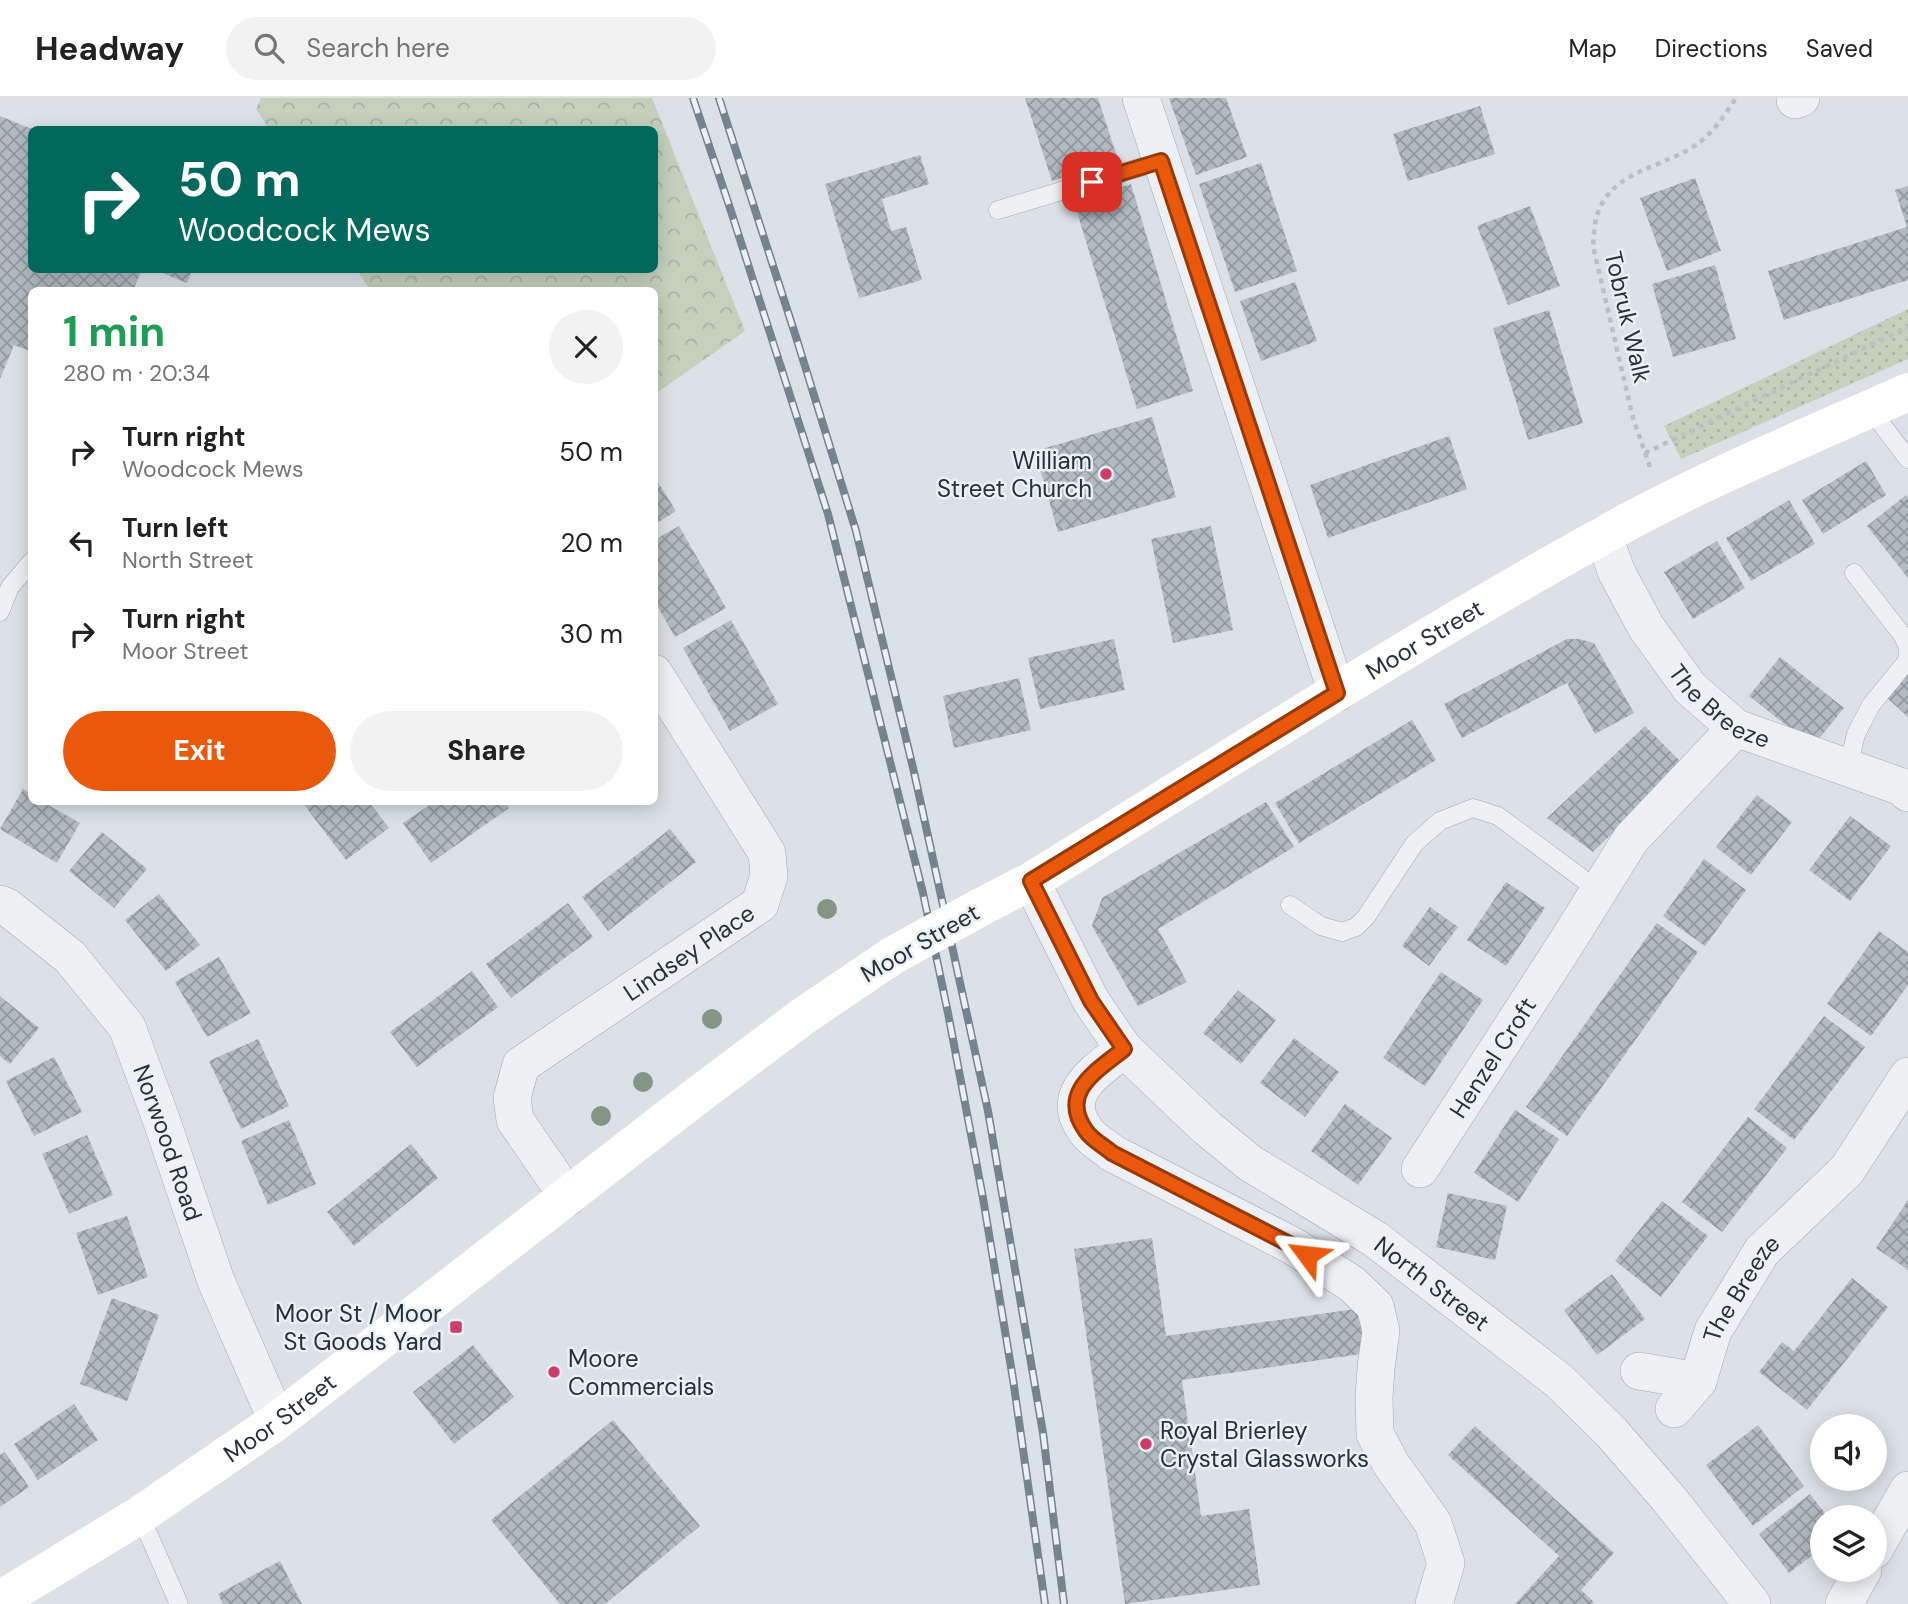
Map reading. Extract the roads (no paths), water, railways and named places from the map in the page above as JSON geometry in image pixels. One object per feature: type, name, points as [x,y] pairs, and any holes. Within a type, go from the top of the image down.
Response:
[{"type":"street","points":[[1141,98],[1337,693]]},
{"type":"street","name":"Moor Street","points":[[0,1600],[140,1515],[277,1421],[698,1095],[802,1017],[892,956],[1031,881],[1391,659],[1603,535],[1709,482],[1908,392]]},
{"type":"street","name":"The Breeze","points":[[1603,535],[1617,573],[1646,627],[1690,688],[1736,728],[1902,788],[1908,793]]},
{"type":"street","name":"Lindsey Place","points":[[568,1197],[515,1120],[512,1098],[521,1065],[760,904],[769,876],[767,853],[658,679]]},
{"type":"street","name":"Henzel Croft","points":[[1420,1169],[1631,839],[1736,728]]},
{"type":"street","name":"North Street","points":[[1031,881],[1091,1001],[1124,1049],[1189,1112],[1250,1163],[1375,1239],[1558,1380],[1611,1432],[1669,1499],[1752,1604]]},
{"type":"street","name":"Norwood Road","points":[[0,904],[70,957],[127,1027],[216,1281],[277,1421]]},
{"type":"street","points":[[1124,1049],[1086,1080],[1077,1095],[1077,1113],[1087,1133],[1112,1153],[1293,1246],[1352,1284],[1376,1306],[1381,1331],[1374,1397],[1376,1434],[1391,1464],[1433,1523],[1446,1563],[1434,1604]]},
{"type":"street","name":"The Breeze","points":[[1674,1409],[1698,1381],[1713,1331],[1762,1251],[1847,1170],[1908,1076]]},
{"type":"street","points":[[1639,1371],[1698,1381]]},
{"type":"street","points":[[1887,1527],[1908,1490]]},
{"type":"street","points":[[1844,1604],[1856,1582]]},
{"type":"lane","points":[[998,210],[1161,161]]},
{"type":"lane","points":[[1870,409],[1906,454]]},
{"type":"lane","points":[[0,612],[10,587],[28,566]]},
{"type":"lane","points":[[1848,768],[1856,734],[1871,705],[1907,661],[1908,648],[1903,636],[1854,573]]},
{"type":"lane","points":[[1290,905],[1321,926],[1342,932],[1356,928],[1414,844],[1440,821],[1473,808],[1498,816],[1599,891]]},
{"type":"lane","points":[[140,1515],[179,1604]]},
{"type":"railway","points":[[693,98],[828,514],[923,893],[983,1198],[1013,1379],[1045,1604]]},
{"type":"railway","points":[[719,98],[856,531],[914,772],[988,1111],[1043,1433],[1064,1604]]},
{"type":"place","name":"William Street Church","points":[[1106,474]]},
{"type":"place","name":"Moor St / Moor St Goods Yard","points":[[456,1327]]},
{"type":"place","name":"Moore Commercials","points":[[554,1372]]},
{"type":"place","name":"Royal Brierley Crystal Glassworks","points":[[1146,1444]]}]
